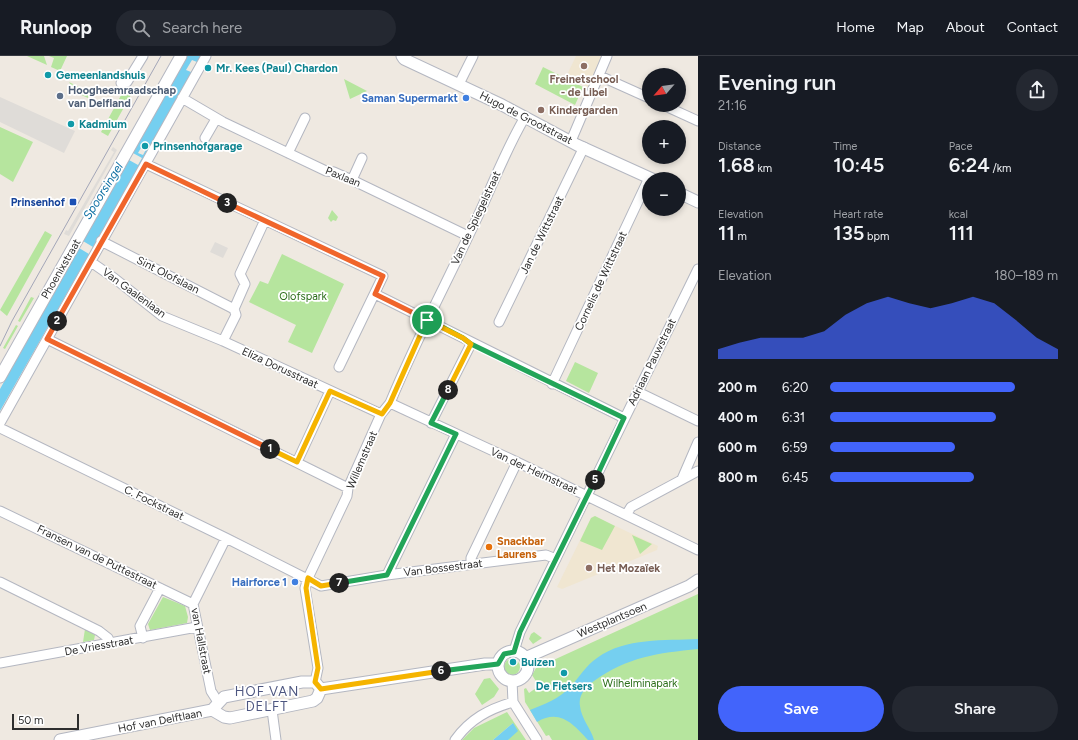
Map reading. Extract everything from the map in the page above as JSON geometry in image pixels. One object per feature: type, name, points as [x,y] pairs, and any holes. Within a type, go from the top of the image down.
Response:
[{"type":"street","points":[[121,83],[127,82],[143,56]]},
{"type":"street","name":"Phoenixstraat","points":[[0,363],[118,156],[172,56]]},
{"type":"street","name":"Phoenixstraat","points":[[0,377],[180,56]]},
{"type":"street","points":[[0,423],[206,56]]},
{"type":"street","name":"Hugo de Grootstraat","points":[[402,56],[404,59],[417,66],[424,67],[584,148],[642,174]]},
{"type":"street","points":[[420,56],[424,67]]},
{"type":"street","points":[[459,84],[473,56]]},
{"type":"street","points":[[571,141],[600,76],[607,56]]},
{"type":"street","points":[[600,76],[642,95]]},
{"type":"street","name":"Paxlaan","points":[[182,98],[216,119],[288,153],[352,180],[468,236]]},
{"type":"street","points":[[678,112],[698,121]]},
{"type":"street","name":"Van de Spiegelstraat","points":[[427,320],[515,134],[525,117]]},
{"type":"street","points":[[288,153],[305,118]]},
{"type":"street","points":[[205,138],[216,119]]},
{"type":"street","name":"Jan de Wittstraat","points":[[499,322],[584,148]]},
{"type":"street","points":[[352,180],[362,158]]},
{"type":"street","points":[[146,164],[383,276],[339,367]]},
{"type":"street","name":"Cornelis de Wittstraat","points":[[552,384],[642,195]]},
{"type":"street","points":[[686,196],[698,202]]},
{"type":"street","points":[[223,341],[236,315],[234,309],[245,284],[240,274],[265,220]]},
{"type":"street","name":"Sint Olofslaan","points":[[102,241],[234,309]]},
{"type":"street","name":"Van Gaalenlaan","points":[[91,262],[162,316],[223,341]]},
{"type":"street","name":"Adriaan Pauwstraat","points":[[514,652],[520,632],[698,269]]},
{"type":"street","points":[[375,294],[463,338],[471,344],[624,418]]},
{"type":"street","name":"Willemstraat","points":[[308,578],[347,496],[348,488],[382,414],[390,403],[427,320]]},
{"type":"street","points":[[47,339],[348,488]]},
{"type":"street","name":"Eliza Dorusstraat","points":[[223,341],[382,414]]},
{"type":"street","points":[[431,423],[471,344]]},
{"type":"street","points":[[297,462],[330,391]]},
{"type":"street","points":[[638,392],[698,421]]},
{"type":"street","name":"Van der Heimstraat","points":[[390,403],[626,514],[698,550]]},
{"type":"street","name":"C. Fockstraat","points":[[0,428],[308,578]]},
{"type":"street","points":[[387,575],[456,434]]},
{"type":"street","points":[[682,480],[698,442]]},
{"type":"street","points":[[470,564],[471,558],[517,462]]},
{"type":"street","points":[[626,514],[632,507],[698,471]]},
{"type":"street","name":"Fransen van de Puttestraat","points":[[0,511],[193,604]]},
{"type":"street","name":"van Hallstraat","points":[[215,706],[193,604],[226,538]]},
{"type":"street","name":"Van Bossestraat","points":[[308,578],[321,586],[387,575],[546,555],[556,559]]},
{"type":"street","points":[[308,578],[306,588],[318,668],[318,686]]},
{"type":"street","name":"Westplantsoen","points":[[525,658],[689,586],[698,580]]},
{"type":"street","points":[[0,582],[99,631],[108,638],[110,643]]},
{"type":"street","points":[[143,638],[140,626],[160,588]]},
{"type":"street","name":"De Vriesstraat","points":[[0,663],[197,627]]},
{"type":"street","points":[[514,652],[525,658],[527,667],[521,678],[512,681],[501,676],[498,664],[504,654],[514,652]]},
{"type":"street","name":"Hof van Delftlaan","points":[[60,740],[215,706],[224,697],[308,680],[318,686],[485,664],[498,664]]},
{"type":"street","points":[[512,681],[513,702],[533,736]]},
{"type":"street","name":"Hof van Delftlaan","points":[[215,706],[224,717],[230,718],[272,710],[313,701],[317,698],[318,686]]},
{"type":"street","points":[[455,740],[472,721],[485,712],[513,702]]},
{"type":"street","points":[[272,710],[276,740]]},
{"type":"shaded area","name":"Freinetschool - de Libel","points":[[576,56],[602,56],[588,87],[566,77]]},
{"type":"shaded area","points":[[0,97],[75,131],[64,153],[0,122]]},
{"type":"shaded area","points":[[113,147],[117,150],[69,236],[64,234],[66,230],[68,231],[114,152],[111,150]]},
{"type":"shaded area","points":[[215,242],[228,248],[223,258],[210,252]]},
{"type":"shaded area","name":"Het Mozaïek","points":[[594,516],[658,546],[657,550],[562,589],[557,587],[591,518]]},
{"type":"green space","points":[[27,56],[44,56],[47,65]]},
{"type":"green space","points":[[49,56],[67,56],[60,71],[51,67],[54,58]]},
{"type":"green space","points":[[543,67],[583,87],[575,105],[535,84]]},
{"type":"green space","points":[[344,79],[367,91],[350,99]]},
{"type":"green space","points":[[69,82],[85,90],[89,90],[88,98],[75,92]]},
{"type":"green space","points":[[125,88],[132,93],[108,136],[101,132]]},
{"type":"green space","points":[[0,127],[33,142],[13,182],[0,174]]},
{"type":"green space","points":[[332,210],[338,217],[336,221],[333,220],[331,222],[328,218]]},
{"type":"green space","points":[[45,231],[52,235],[7,316],[0,310]]},
{"type":"green space","name":"Olofspark","points":[[282,254],[344,284],[312,353],[288,342],[296,325],[249,302],[260,281],[268,284]]},
{"type":"green space","points":[[31,297],[34,298],[20,322],[18,321]]},
{"type":"green space","points":[[16,325],[18,326],[5,349],[3,348]]},
{"type":"green space","points":[[575,362],[598,373],[589,393],[566,381]]},
{"type":"green space","points":[[595,516],[615,526],[602,550],[580,541],[591,518]]},
{"type":"green space","points":[[632,535],[652,544],[640,554]]},
{"type":"green space","name":"Wilhelminapark","points":[[698,594],[698,740],[552,740],[549,735],[546,736],[525,702],[524,689],[526,688],[529,693],[539,686],[532,675],[536,668]]},
{"type":"green space","points":[[163,597],[185,606],[188,617],[187,623],[150,630],[148,624]]},
{"type":"green space","points":[[85,629],[95,635],[94,640],[83,642]]},
{"type":"green space","points":[[534,632],[542,638],[533,644],[529,639],[531,634]]},
{"type":"green space","points":[[512,659],[518,661],[520,667],[518,673],[512,675],[506,673],[504,667],[506,661]]},
{"type":"green space","points":[[490,678],[499,689],[494,697],[482,705],[475,694],[484,679]]},
{"type":"green space","points":[[507,712],[526,740],[508,740],[513,723],[493,740],[462,740],[474,728]]},
{"type":"water","points":[[187,56],[202,56],[0,411],[0,389]],"holes":[[[192,60],[197,62],[191,72],[186,70]],[[145,141],[149,144],[143,155],[138,153]]]},
{"type":"water","points":[[698,639],[698,649],[670,652],[631,661],[606,673],[588,686],[581,695],[580,706],[582,715],[594,740],[588,740],[572,724],[560,718],[545,718],[537,722],[530,710],[552,701],[561,695],[589,664],[608,651],[620,646],[646,641]]},
{"type":"water","points":[[513,723],[518,731],[508,740],[493,740]]},
{"type":"pier","points":[[133,153],[142,158],[138,165],[129,160]]},
{"type":"pier","points":[[83,241],[93,247],[89,254],[79,248]]},
{"type":"tram line","points":[[0,346],[12,321],[161,56]]},
{"type":"place","name":"Freinetschool - de Libel","points":[[584,66]]},
{"type":"place","name":"Mr. Kees (Paul) Chardon","points":[[208,68]]},
{"type":"place","name":"Gemeenlandshuis","points":[[48,75]]},
{"type":"place","name":"Hoogheemraadschap van Delfland","points":[[60,96]]},
{"type":"place","name":"Saman Supermarkt","points":[[466,98]]},
{"type":"place","name":"Kindergarden","points":[[541,110]]},
{"type":"place","name":"Kadmium","points":[[71,124]]},
{"type":"place","name":"Prinsenhofgarage","points":[[145,146]]},
{"type":"place","name":"Prinsenhof","points":[[73,202]]},
{"type":"place","name":"Snackbar Laurens","points":[[489,547]]},
{"type":"place","name":"Het Mozaïek","points":[[589,568]]},
{"type":"place","name":"Hairforce 1","points":[[295,582]]},
{"type":"place","name":"Buizen","points":[[513,662]]},
{"type":"place","name":"De Fietsers","points":[[564,673]]},
{"type":"district","name":"HOF VAN DELFT","points":[[267,698]]},
{"type":"route","points":[[427,320],[390,403],[382,414],[330,391],[297,462],[47,339],[146,164],[383,276],[375,294],[427,320],[463,338],[471,344],[624,418],[520,632],[514,652],[504,654],[499,660],[498,664],[485,664],[321,689],[315,682],[318,668],[306,588],[308,578],[321,586],[387,575],[456,434],[431,423],[471,344],[463,338],[427,320]]},
{"type":"water label","name":"Spoorsingel","points":[[103,191]]}]
